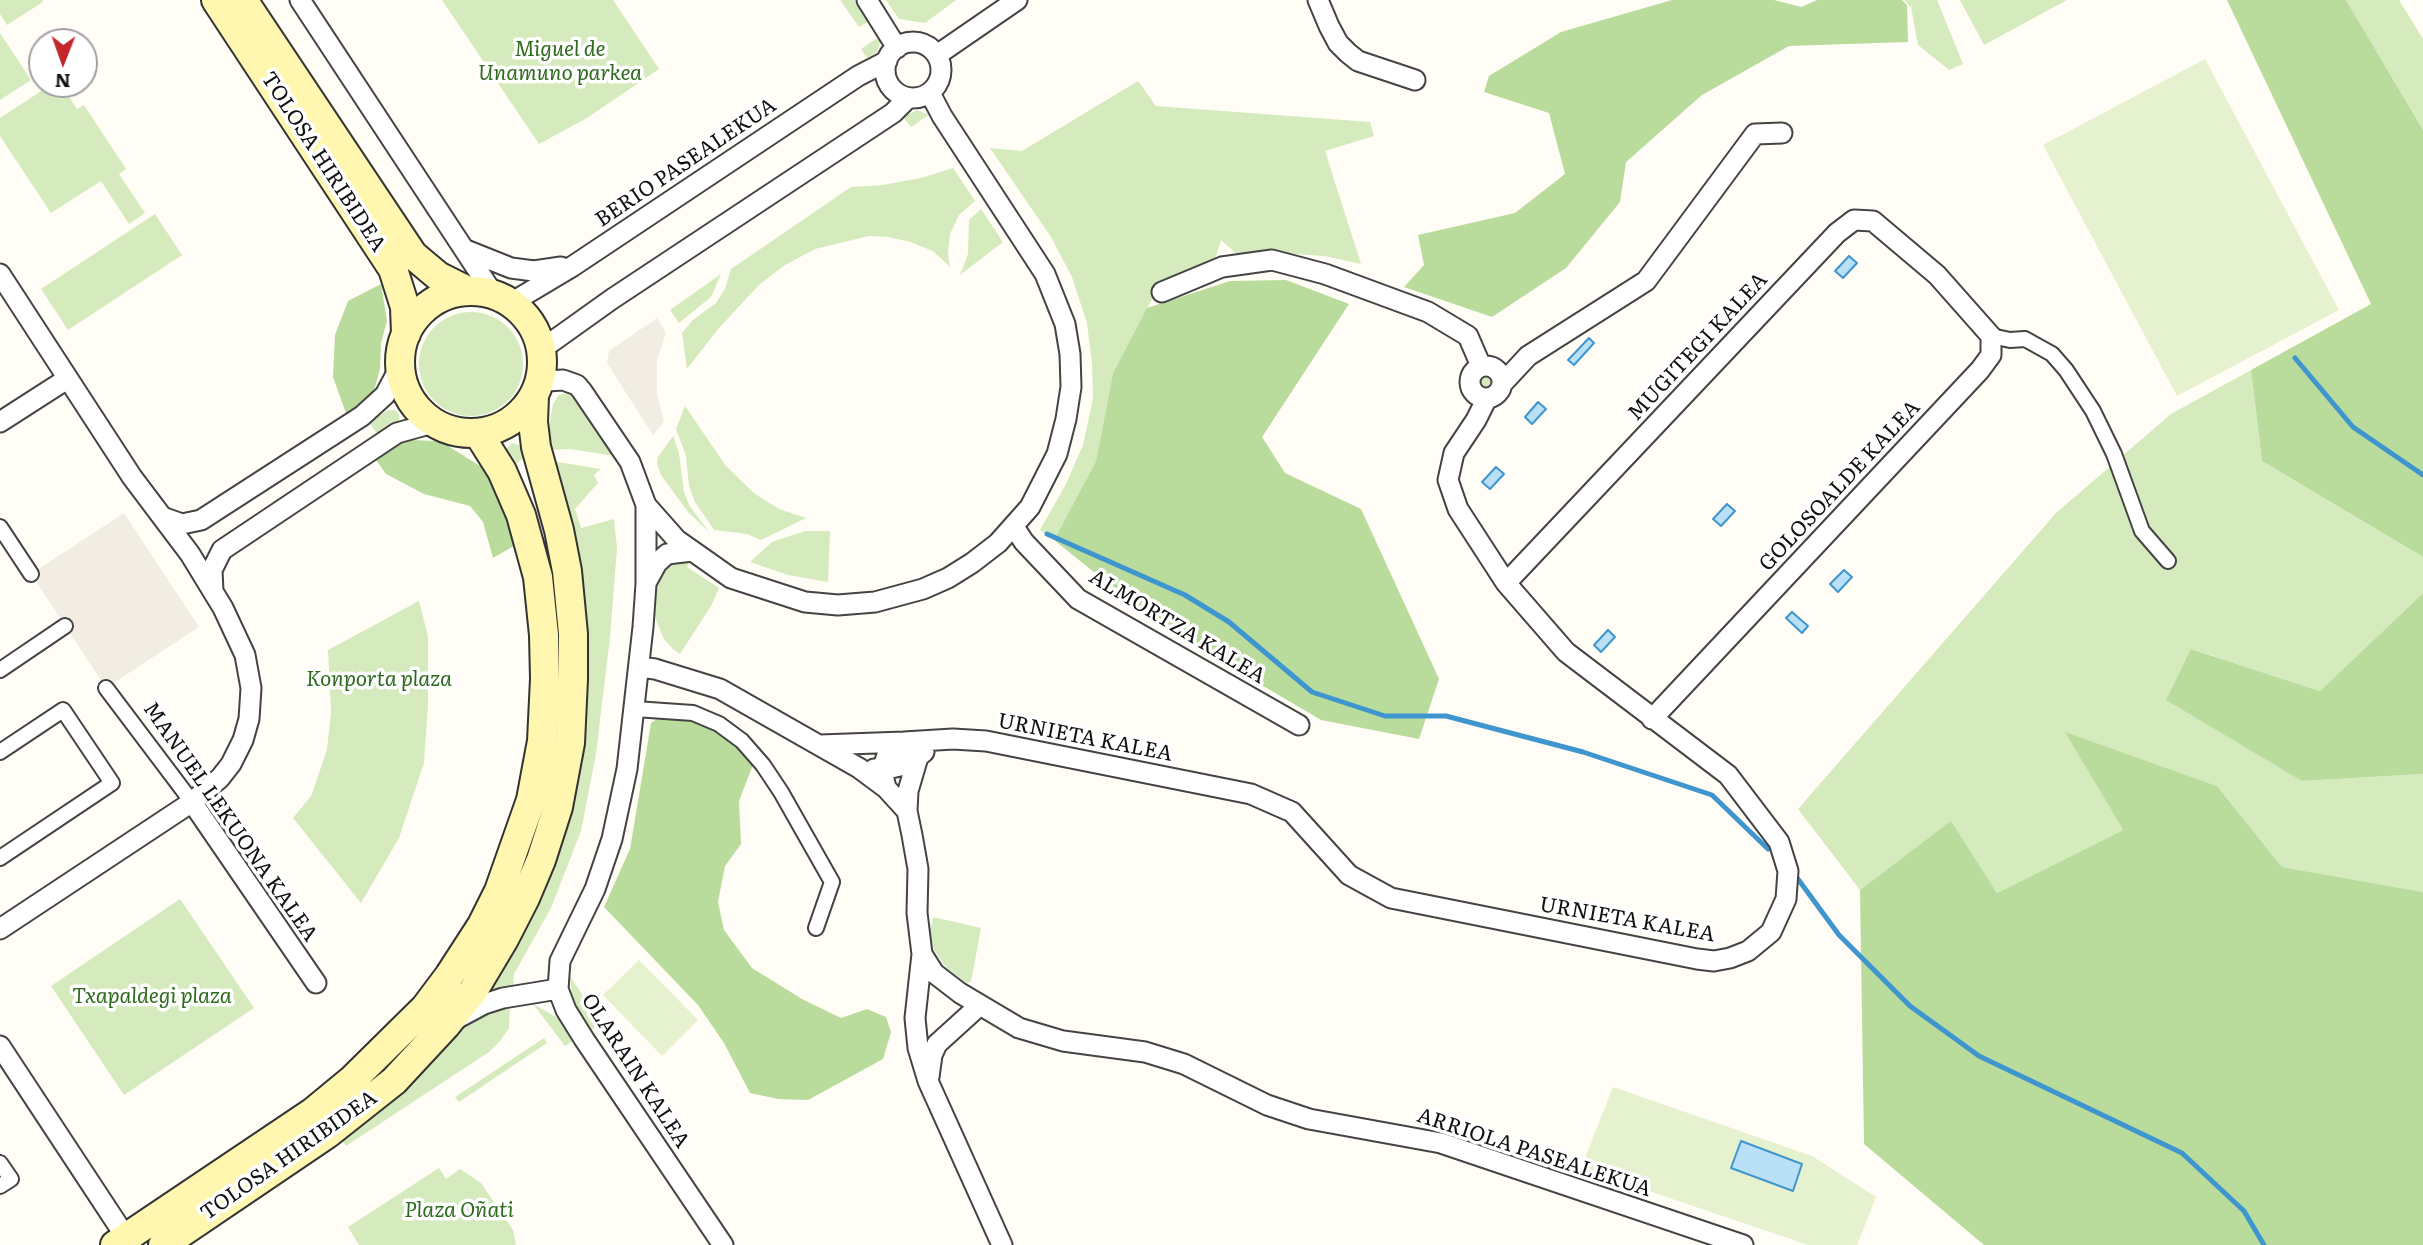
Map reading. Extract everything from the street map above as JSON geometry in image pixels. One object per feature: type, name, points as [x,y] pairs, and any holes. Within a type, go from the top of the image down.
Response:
[{"type":"main road","name":"TOLOSA HIRIBIDEA","points":[[216,0],[393,269],[402,294],[406,334]]},
{"type":"main road","name":"TOLOSA HIRIBIDEA","points":[[243,0],[413,255],[438,276],[491,296]]},
{"type":"main road","points":[[452,294],[491,296],[525,315],[536,331],[542,349],[543,367],[537,391],[513,420],[496,429],[462,433],[433,423],[422,415],[407,393],[400,367],[402,345],[406,334],[425,309],[452,294]]},
{"type":"main road","name":"TOLOSA HIRIBIDEA","points":[[163,1245],[327,1134],[394,1081],[446,1025],[473,991],[525,898],[558,807],[570,743],[573,645],[568,571],[536,447],[533,422],[537,391]]},
{"type":"main road","name":"TOLOSA HIRIBIDEA","points":[[124,1242],[313,1112],[353,1079],[425,1008],[482,925],[499,891],[531,800],[542,741],[544,635],[538,577],[521,515],[502,471],[478,433]]},
{"type":"street","points":[[300,0],[465,250],[491,296]]},
{"type":"street","points":[[867,0],[892,54]]},
{"type":"street","points":[[937,55],[1017,0]]},
{"type":"street","points":[[1318,0],[1334,35],[1348,53],[1358,61],[1415,80]]},
{"type":"street","points":[[908,43],[921,44],[937,55],[940,79],[930,93],[908,98],[900,95],[889,84],[885,69],[892,54],[908,43]]},
{"type":"street","name":"BERIO PASEALEKUA","points":[[491,296],[573,265],[892,54]]},
{"type":"street","points":[[537,391],[547,381],[563,380],[577,386],[630,462],[646,505],[677,540],[731,578],[774,594],[838,606],[866,604],[923,589],[972,563],[1014,527],[1030,507],[1057,454],[1071,387],[1070,354],[1065,324],[1045,274],[942,116],[930,93]]},
{"type":"street","points":[[542,349],[612,299],[893,113],[908,98]]},
{"type":"street","points":[[1502,384],[1497,370],[1482,366],[1473,373],[1470,383],[1475,393],[1487,398],[1495,395],[1528,355],[1646,281],[1755,134],[1782,133]]},
{"type":"street","name":"MUGITEGI KALEA","points":[[1506,583],[1837,233],[1854,220],[1873,221],[1937,275],[1991,336]]},
{"type":"street","points":[[465,250],[511,268],[534,271],[573,265]]},
{"type":"street","points":[[1161,292],[1222,267],[1272,260],[1325,274],[1428,312],[1468,335],[1482,366]]},
{"type":"street","points":[[0,274],[132,477],[165,518],[214,592],[236,630],[245,655],[251,688],[249,719],[243,740],[231,764],[220,778],[192,802],[0,929]]},
{"type":"street","points":[[1991,336],[2010,341],[2025,339],[2052,354],[2066,370],[2093,411],[2114,454],[2142,531],[2168,561]]},
{"type":"street","name":"GOLOSOALDE KALEA","points":[[1652,719],[1980,370],[1991,355],[1991,336]]},
{"type":"street","points":[[165,518],[182,524],[192,523],[212,513],[362,416],[385,395],[400,367]]},
{"type":"street","points":[[0,422],[67,379]]},
{"type":"street","name":"URNIETA KALEA","points":[[911,750],[930,748],[953,738],[986,741],[1251,794],[1292,812],[1349,875],[1391,898],[1697,959],[1714,961],[1748,951],[1771,932],[1786,899],[1788,872],[1779,842],[1728,775],[1566,652],[1506,583],[1458,509],[1448,480],[1454,453],[1487,398]]},
{"type":"street","points":[[132,477],[149,517],[165,541],[190,554],[201,555],[222,550],[397,433],[433,423]]},
{"type":"street","name":"OLARAIN KALEA","points":[[646,505],[646,583],[640,667],[627,769],[612,839],[595,889],[561,961],[558,989],[566,1010],[584,1040],[723,1245]]},
{"type":"street","points":[[0,527],[31,574]]},
{"type":"street","name":"ALMORTZA KALEA","points":[[1014,527],[1024,542],[1078,599],[1299,725]]},
{"type":"street","points":[[214,592],[212,570],[222,550]]},
{"type":"street","points":[[646,583],[657,563],[667,554],[692,551]]},
{"type":"street","points":[[0,670],[65,626]]},
{"type":"street","points":[[640,667],[720,689],[859,768],[884,779],[907,811]]},
{"type":"street","name":"MANUEL LEKUONA KALEA","points":[[106,688],[192,802],[316,983]]},
{"type":"street","points":[[635,709],[693,713],[719,724],[742,741],[763,765],[832,882],[816,928]]},
{"type":"street","points":[[0,752],[63,710],[112,783],[0,858]]},
{"type":"street","points":[[820,746],[911,750]]},
{"type":"street","points":[[884,779],[900,766],[911,750]]},
{"type":"street","points":[[911,750],[907,811],[918,869],[917,913],[922,954],[915,1018],[918,1048],[928,1081],[1002,1245]]},
{"type":"street","name":"ARRIOLA PASEALEKUA","points":[[922,954],[934,974],[1018,1028],[1040,1036],[1145,1052],[1184,1064],[1267,1105],[1309,1119],[1440,1143],[1743,1245]]},
{"type":"street","points":[[446,1025],[484,1004],[503,998],[558,989]]},
{"type":"street","points":[[928,1081],[932,1055],[937,1044],[980,1005]]},
{"type":"street","points":[[0,1046],[124,1242]]},
{"type":"street","points":[[0,1163],[11,1179],[0,1186]]},
{"type":"green space","points":[[0,0],[43,2],[7,25],[0,14]]},
{"type":"green space","name":"Miguel de Unamuno parkea","points":[[442,0],[613,0],[659,69],[587,118],[539,144]]},
{"type":"green space","points":[[840,0],[854,0],[868,22],[859,27]]},
{"type":"green space","points":[[886,0],[956,0],[925,23],[899,19]]},
{"type":"green space","points":[[1672,0],[1774,0],[1801,7],[1817,0],[1902,0],[1907,5],[1908,42],[1789,46],[1702,95],[1626,162],[1620,202],[1566,268],[1492,317],[1404,287],[1424,265],[1418,235],[1515,213],[1565,174],[1549,113],[1484,92],[1489,76],[1561,32]]},
{"type":"green space","points":[[1904,0],[1937,0],[1963,64],[1949,70],[1918,45],[1911,7]]},
{"type":"green space","points":[[1960,0],[2067,0],[1984,45]]},
{"type":"green space","points":[[2227,0],[2346,0],[2423,130],[2423,557],[2262,461],[2251,370],[2371,304]]},
{"type":"green space","points":[[2346,0],[2399,0],[2423,39],[2423,130]]},
{"type":"green space","points":[[0,33],[28,75],[28,82],[0,100]]},
{"type":"green space","points":[[879,37],[877,52],[867,58],[861,49]]},
{"type":"green space","points":[[2205,59],[2339,310],[2177,396],[2043,145]]},
{"type":"green space","points":[[1138,81],[1156,106],[1370,122],[1374,136],[1325,151],[1361,264],[1324,256],[1279,253],[1239,256],[1221,240],[1213,266],[1159,286],[1113,373],[1096,461],[1054,540],[1040,530],[1066,484],[1083,445],[1093,398],[1087,323],[1072,277],[1051,237],[990,148],[1022,151]]},
{"type":"green space","points":[[31,98],[70,98],[77,109],[84,105],[126,169],[119,174],[145,213],[129,224],[101,181],[51,213],[0,136],[0,118]]},
{"type":"green space","points":[[917,110],[929,115],[911,127],[903,117]]},
{"type":"green space","points":[[953,168],[975,201],[959,215],[950,234],[950,267],[933,251],[889,237],[869,236],[815,249],[785,265],[760,284],[718,329],[687,369],[682,333],[693,320],[716,303],[725,289],[731,269],[851,187],[921,178]]},
{"type":"green space","points":[[981,209],[1003,242],[960,275],[968,254],[969,220]]},
{"type":"green space","points":[[155,214],[182,255],[68,330],[41,289]]},
{"type":"green space","points":[[721,274],[711,297],[679,323],[670,310]]},
{"type":"green space","points":[[1286,280],[1349,304],[1262,437],[1285,473],[1361,509],[1439,679],[1419,739],[1321,720],[1161,626],[1054,540],[1096,461],[1113,373],[1147,308],[1230,281]]},
{"type":"green space","points":[[381,284],[387,321],[381,343],[380,369],[374,391],[362,406],[347,416],[333,377],[335,335],[348,301]]},
{"type":"green space","points":[[471,312],[491,316],[508,327],[519,344],[523,364],[519,384],[508,401],[491,412],[471,416],[451,412],[434,401],[423,384],[419,364],[423,344],[434,327],[451,316]]},
{"type":"green space","points":[[2251,370],[2262,461],[2423,557],[2423,593],[2320,691],[2192,649],[2302,781],[2423,774],[2423,892],[2282,867],[2217,786],[2066,733],[2123,830],[1997,893],[1951,822],[1860,890],[1798,809],[2056,513],[2171,414]]},
{"type":"green space","points":[[1485,371],[1493,374],[1496,382],[1493,390],[1485,393],[1477,390],[1474,382],[1477,374]]},
{"type":"green space","points":[[559,395],[578,395],[615,456],[570,449],[549,450],[553,404]]},
{"type":"green space","points":[[685,406],[726,466],[755,494],[779,509],[806,518],[761,540],[747,534],[714,530],[695,502],[689,486],[686,456],[676,429]]},
{"type":"green space","points":[[388,410],[395,410],[399,414],[399,421],[378,435],[369,422]]},
{"type":"green space","points":[[673,436],[679,453],[684,492],[689,505],[709,532],[688,512],[661,475],[657,464],[658,457]]},
{"type":"green space","points":[[411,440],[435,441],[480,466],[499,488],[519,543],[493,558],[483,522],[470,506],[424,494],[386,474],[374,457],[393,445]]},
{"type":"green space","points":[[512,443],[523,447],[526,457],[512,466],[505,453]]},
{"type":"green space","points":[[553,463],[601,469],[594,475],[598,483],[575,509],[581,528],[614,519],[617,548],[596,754],[581,831],[551,908],[514,974],[513,990],[479,1003],[579,743]]},
{"type":"green space","points":[[805,531],[830,531],[828,582],[788,575],[750,562],[772,542]]},
{"type":"green space","points":[[690,559],[687,567],[719,588],[711,606],[680,654],[664,639],[655,616],[657,584],[665,563]]},
{"type":"green space","points":[[2423,593],[2423,774],[2302,781],[2166,700],[2191,649],[2320,691]]},
{"type":"green space","name":"Konporta plaza","points":[[419,601],[428,637],[428,706],[424,763],[399,838],[361,903],[293,818],[311,796],[327,750],[331,711],[328,650]]},
{"type":"green space","points":[[675,707],[718,718],[759,749],[739,801],[741,844],[725,866],[718,902],[724,930],[752,968],[802,999],[841,1018],[867,1009],[886,1017],[891,1032],[883,1059],[808,1100],[778,1099],[750,1093],[724,1043],[698,1005],[604,907],[630,849],[651,723]]},
{"type":"green space","points":[[2065,732],[2217,786],[2282,867],[2423,892],[2423,1245],[1984,1245],[1864,1144],[1860,890],[1951,821],[1997,893],[2123,830]]},
{"type":"green space","name":"Txapaldegi plaza","points":[[180,899],[254,1008],[124,1095],[51,986]]},
{"type":"green space","points":[[933,917],[981,928],[971,982],[966,983],[945,966],[934,950],[930,931]]},
{"type":"green space","points":[[639,960],[698,1020],[662,1056],[603,995]]},
{"type":"green space","points":[[570,976],[601,1023],[591,1030],[576,1008]]},
{"type":"green space","points":[[510,1004],[509,1028],[489,1052],[346,1146],[339,1137],[458,1028],[484,1011]]},
{"type":"green space","points":[[533,1004],[558,1018],[574,1040],[565,1046]]},
{"type":"green space","points":[[544,1038],[547,1043],[459,1102],[455,1097]]},
{"type":"green space","points":[[1613,1087],[1812,1156],[1876,1197],[1857,1245],[1808,1245],[1581,1168]]},
{"type":"green space","name":"Plaza Oñati","points":[[439,1168],[446,1179],[460,1169],[481,1183],[513,1230],[516,1245],[359,1245],[348,1227]]},
{"type":"shaded area","points":[[657,318],[666,333],[657,360],[657,395],[664,422],[653,435],[607,363],[609,351]]},
{"type":"shaded area","points":[[124,513],[199,627],[106,688],[31,574]]},
{"type":"water","points":[[1849,256],[1857,263],[1843,278],[1835,271]]},
{"type":"water","points":[[1589,338],[1594,343],[1574,365],[1568,360]]},
{"type":"water","points":[[1538,402],[1546,409],[1532,424],[1525,417]]},
{"type":"water","points":[[1496,467],[1504,474],[1490,489],[1482,482]]},
{"type":"water","points":[[1727,504],[1735,511],[1721,526],[1713,519]]},
{"type":"water","points":[[1844,570],[1852,577],[1838,592],[1830,584]]},
{"type":"water","points":[[1792,612],[1808,626],[1802,633],[1786,618]]},
{"type":"water","points":[[1608,630],[1615,637],[1601,652],[1594,645]]},
{"type":"water","points":[[1741,1141],[1802,1164],[1793,1191],[1731,1168]]},
{"type":"waterway","points":[[2295,358],[2353,427],[2423,475]]},
{"type":"waterway","points":[[1047,534],[1185,595],[1229,622],[1312,692],[1385,716],[1446,716],[1583,752],[1712,795],[1768,849]]},
{"type":"waterway","points":[[1795,875],[1839,935],[1910,1006],[1979,1056],[2182,1153],[2244,1211],[2264,1245]]}]
